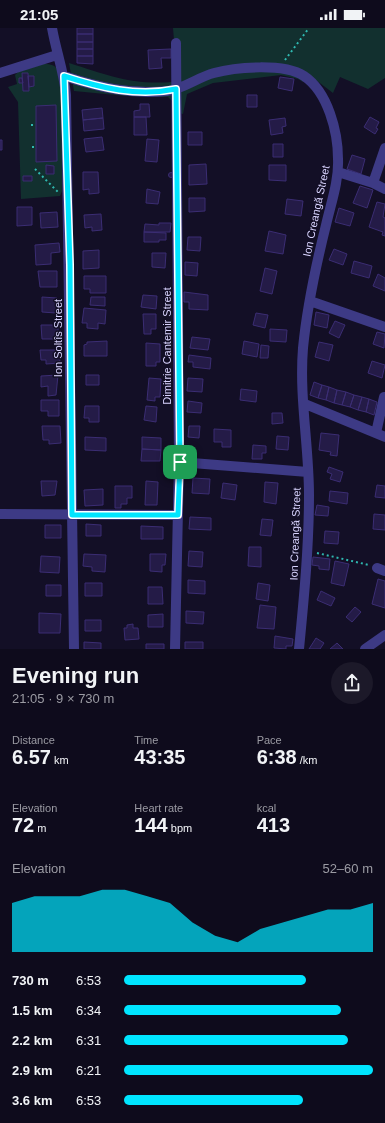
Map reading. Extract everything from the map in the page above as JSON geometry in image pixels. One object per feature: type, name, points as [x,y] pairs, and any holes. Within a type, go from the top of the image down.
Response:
[{"type":"street","name":"Ion Soltîs Street","points":[[52,28],[57,55],[64,76],[68,200],[74,649]]},
{"type":"street","name":"Dimitrie Cantemir Street","points":[[175,649],[180,462],[176,43]]},
{"type":"street","points":[[0,73],[57,55]]},
{"type":"street","name":"Ion Creangă Street","points":[[64,76],[90,85],[121,91],[153,92],[176,89],[208,75],[230,70],[256,68],[284,70],[303,76],[313,85],[328,108],[336,140],[338,172],[310,301],[303,351],[308,472],[306,576],[299,649]]},
{"type":"street","points":[[373,183],[385,148]]},
{"type":"street","points":[[338,172],[373,183],[385,189]]},
{"type":"street","points":[[310,301],[385,327]]},
{"type":"street","points":[[305,404],[380,435],[384,397]]},
{"type":"street","points":[[180,462],[308,472]]},
{"type":"street","points":[[0,514],[178,515]]},
{"type":"street","points":[[365,649],[385,635]]},
{"type":"path","points":[[284,70],[284,59],[309,28]]},
{"type":"path","points":[[31,125],[36,125]]},
{"type":"path","points":[[32,147],[36,148]]},
{"type":"path","points":[[34,169],[60,195],[68,200]]},
{"type":"path","points":[[312,553],[355,561],[381,570]]},
{"type":"green space","points":[[173,28],[385,28],[385,78],[368,89],[340,77],[333,93],[304,71],[303,82],[298,79],[281,75],[213,83],[187,94],[183,114],[180,113]]},
{"type":"green space","points":[[69,63],[119,78],[157,83],[172,82],[172,101],[168,97],[126,96],[74,91]]},
{"type":"green space","points":[[43,64],[49,64],[57,69],[62,91],[62,191],[60,196],[21,199],[18,102],[8,87],[17,84],[15,75],[18,72]]},
{"type":"building","points":[[77,28],[93,28],[93,34],[77,34]]},
{"type":"building","points":[[77,34],[93,34],[93,42],[77,42]]},
{"type":"building","points":[[77,42],[93,42],[93,49],[77,49]]},
{"type":"building","points":[[77,49],[93,49],[93,56],[77,56]]},
{"type":"building","points":[[171,49],[171,58],[161,58],[162,68],[149,69],[148,50]]},
{"type":"building","points":[[77,56],[93,56],[93,64],[77,63]]},
{"type":"building","points":[[22,73],[28,73],[29,91],[23,91]]},
{"type":"building","points":[[28,76],[34,76],[34,86],[29,87]]},
{"type":"building","points":[[280,77],[294,79],[292,91],[278,88]]},
{"type":"building","points":[[19,78],[22,78],[23,83],[19,83]]},
{"type":"building","points":[[247,95],[257,95],[257,107],[247,107]]},
{"type":"building","points":[[140,104],[149,104],[150,117],[134,117],[134,111],[140,110]]},
{"type":"building","points":[[56,105],[57,161],[36,162],[36,106]]},
{"type":"building","points":[[102,108],[103,118],[83,120],[82,110]]},
{"type":"building","points":[[134,117],[146,117],[147,135],[134,135]]},
{"type":"building","points":[[370,117],[379,122],[376,128],[378,129],[375,134],[364,127]]},
{"type":"building","points":[[103,118],[104,129],[84,131],[83,120]]},
{"type":"building","points":[[285,118],[286,126],[282,127],[283,133],[271,135],[269,120]]},
{"type":"building","points":[[188,132],[202,132],[202,145],[188,145]]},
{"type":"building","points":[[102,137],[104,150],[86,152],[84,139]]},
{"type":"building","points":[[147,139],[159,140],[157,162],[145,161]]},
{"type":"building","points":[[0,140],[2,140],[2,150],[0,150]]},
{"type":"building","points":[[273,144],[283,144],[283,157],[273,157]]},
{"type":"building","points":[[352,155],[365,159],[361,174],[347,169]]},
{"type":"building","points":[[206,164],[207,184],[189,185],[189,165]]},
{"type":"building","points":[[46,165],[54,166],[54,174],[46,174]]},
{"type":"building","points":[[269,165],[286,165],[286,181],[269,180]]},
{"type":"building","points":[[83,172],[98,172],[99,193],[89,194],[89,189],[83,190]]},
{"type":"building","points":[[171,172],[174,175],[171,178],[168,175]]},
{"type":"building","points":[[23,176],[32,176],[32,181],[23,181]]},
{"type":"building","points":[[360,186],[373,190],[367,208],[353,203]]},
{"type":"building","points":[[147,189],[160,192],[158,204],[146,203]]},
{"type":"building","points":[[189,198],[205,198],[205,211],[189,212]]},
{"type":"building","points":[[287,199],[303,201],[301,216],[285,214]]},
{"type":"building","points":[[377,202],[385,204],[383,217],[385,218],[385,236],[382,235],[383,232],[369,227]]},
{"type":"building","points":[[17,207],[32,207],[32,225],[17,226]]},
{"type":"building","points":[[339,208],[354,213],[350,226],[335,222]]},
{"type":"building","points":[[57,212],[58,227],[41,228],[40,213]]},
{"type":"building","points":[[101,214],[102,230],[92,231],[92,227],[85,228],[84,215]]},
{"type":"building","points":[[159,223],[171,223],[170,232],[144,232],[145,224],[159,225]]},
{"type":"building","points":[[269,231],[286,235],[283,254],[265,251]]},
{"type":"building","points":[[144,232],[166,233],[166,240],[159,240],[159,242],[144,242]]},
{"type":"building","points":[[188,237],[201,237],[200,251],[187,250]]},
{"type":"building","points":[[59,243],[60,252],[51,253],[51,264],[36,265],[35,245]]},
{"type":"building","points":[[334,249],[347,254],[343,265],[329,260]]},
{"type":"building","points":[[99,250],[99,268],[83,269],[83,251]]},
{"type":"building","points":[[152,253],[166,253],[165,268],[152,267]]},
{"type":"building","points":[[354,261],[372,266],[369,278],[351,273]]},
{"type":"building","points":[[185,262],[198,263],[197,276],[185,275]]},
{"type":"building","points":[[265,268],[277,271],[272,294],[260,291]]},
{"type":"building","points":[[38,271],[57,271],[57,287],[40,287]]},
{"type":"building","points":[[378,274],[385,278],[385,291],[373,286]]},
{"type":"building","points":[[84,276],[106,276],[106,293],[90,293],[90,289],[84,289]]},
{"type":"building","points":[[184,292],[208,295],[208,310],[189,309],[189,302],[184,302]]},
{"type":"building","points":[[143,295],[157,296],[156,309],[141,307]]},
{"type":"building","points":[[42,297],[57,298],[56,313],[42,312]]},
{"type":"building","points":[[91,297],[105,297],[105,306],[90,305]]},
{"type":"building","points":[[84,308],[106,310],[105,324],[98,323],[98,329],[87,328],[87,323],[82,323]]},
{"type":"building","points":[[316,312],[329,315],[327,328],[314,325]]},
{"type":"building","points":[[256,313],[268,315],[265,328],[253,325]]},
{"type":"building","points":[[143,314],[156,314],[156,329],[151,329],[151,334],[144,334]]},
{"type":"building","points":[[335,321],[345,325],[339,338],[329,333]]},
{"type":"building","points":[[41,325],[58,325],[58,339],[42,339]]},
{"type":"building","points":[[270,329],[287,330],[286,342],[270,341]]},
{"type":"building","points":[[377,332],[385,334],[384,348],[373,344]]},
{"type":"building","points":[[192,337],[210,339],[208,350],[190,348]]},
{"type":"building","points":[[107,341],[107,356],[84,356],[84,345],[87,344],[87,342]]},
{"type":"building","points":[[244,341],[259,344],[257,357],[242,354]]},
{"type":"building","points":[[319,342],[333,345],[329,361],[315,357]]},
{"type":"building","points":[[146,343],[160,344],[160,362],[156,362],[156,366],[146,366]]},
{"type":"building","points":[[261,345],[269,346],[268,358],[260,358]]},
{"type":"building","points":[[40,350],[59,350],[60,363],[46,364],[46,360],[41,360]]},
{"type":"building","points":[[189,355],[211,358],[210,369],[193,367],[193,362],[188,362]]},
{"type":"building","points":[[372,361],[385,365],[382,378],[368,373]]},
{"type":"building","points":[[58,375],[56,395],[48,396],[48,386],[41,387],[41,376]]},
{"type":"building","points":[[86,375],[99,375],[99,385],[86,385]]},
{"type":"building","points":[[149,378],[161,379],[160,397],[155,397],[155,401],[147,400]]},
{"type":"building","points":[[188,378],[203,379],[202,392],[187,391]]},
{"type":"building","points":[[314,382],[322,385],[318,398],[310,395]]},
{"type":"building","points":[[322,385],[329,387],[326,400],[318,398]]},
{"type":"building","points":[[329,387],[337,390],[334,403],[326,400]]},
{"type":"building","points":[[241,389],[257,391],[256,402],[240,400]]},
{"type":"building","points":[[337,390],[346,392],[342,405],[334,403]]},
{"type":"building","points":[[346,392],[354,395],[350,407],[342,405]]},
{"type":"building","points":[[354,395],[362,397],[358,410],[350,407]]},
{"type":"building","points":[[362,397],[369,399],[366,412],[358,410]]},
{"type":"building","points":[[369,399],[377,402],[374,415],[366,412]]},
{"type":"building","points":[[41,400],[59,400],[59,416],[48,416],[48,411],[41,411]]},
{"type":"building","points":[[188,401],[202,403],[201,413],[187,412]]},
{"type":"building","points":[[85,406],[99,406],[99,422],[89,422],[89,418],[84,418]]},
{"type":"building","points":[[146,406],[157,407],[156,422],[144,420]]},
{"type":"building","points":[[272,413],[282,413],[283,423],[272,424]]},
{"type":"building","points":[[42,426],[60,426],[61,443],[49,444],[49,440],[43,440]]},
{"type":"building","points":[[189,426],[200,426],[199,438],[188,437]]},
{"type":"building","points":[[214,429],[231,430],[231,447],[222,447],[222,442],[214,442]]},
{"type":"building","points":[[321,433],[339,435],[337,456],[330,455],[331,452],[319,450]]},
{"type":"building","points":[[277,436],[289,437],[288,450],[276,449]]},
{"type":"building","points":[[85,437],[106,438],[106,451],[85,450]]},
{"type":"building","points":[[142,437],[161,438],[161,450],[142,449]]},
{"type":"building","points":[[253,445],[266,446],[266,453],[262,453],[262,459],[252,459]]},
{"type":"building","points":[[142,449],[161,450],[160,461],[141,461]]},
{"type":"building","points":[[329,467],[343,472],[340,482],[330,479],[332,474],[327,472]]},
{"type":"building","points":[[193,478],[210,479],[209,494],[192,493]]},
{"type":"building","points":[[41,481],[57,481],[55,495],[42,496]]},
{"type":"building","points":[[146,481],[158,482],[157,505],[145,505]]},
{"type":"building","points":[[265,482],[278,483],[276,504],[264,502]]},
{"type":"building","points":[[223,483],[237,485],[235,500],[221,498]]},
{"type":"building","points":[[377,485],[385,486],[385,498],[375,497]]},
{"type":"building","points":[[115,486],[132,486],[132,498],[127,498],[127,504],[121,504],[121,508],[115,508]]},
{"type":"building","points":[[103,489],[103,505],[85,506],[84,490]]},
{"type":"building","points":[[330,491],[348,493],[347,504],[329,501]]},
{"type":"building","points":[[317,505],[329,507],[328,516],[315,515]]},
{"type":"building","points":[[374,514],[385,515],[385,530],[373,529]]},
{"type":"building","points":[[190,517],[211,518],[211,530],[189,529]]},
{"type":"building","points":[[262,519],[273,520],[271,536],[260,535]]},
{"type":"building","points":[[86,524],[101,525],[101,536],[86,536]]},
{"type":"building","points":[[45,525],[61,525],[61,538],[45,538]]},
{"type":"building","points":[[141,526],[163,527],[163,539],[141,539]]},
{"type":"building","points":[[325,531],[339,532],[338,544],[324,543]]},
{"type":"building","points":[[249,547],[261,547],[261,567],[248,566]]},
{"type":"building","points":[[189,551],[203,552],[202,567],[188,566]]},
{"type":"building","points":[[84,554],[106,555],[105,572],[92,571],[92,567],[83,566]]},
{"type":"building","points":[[150,554],[166,554],[165,565],[162,565],[162,572],[150,571]]},
{"type":"building","points":[[41,556],[60,557],[59,573],[40,572]]},
{"type":"building","points":[[313,557],[330,559],[329,570],[319,569],[319,566],[312,565]]},
{"type":"building","points":[[335,561],[349,564],[344,586],[331,583]]},
{"type":"building","points":[[378,579],[385,581],[385,608],[372,604]]},
{"type":"building","points":[[188,580],[205,581],[205,594],[188,593]]},
{"type":"building","points":[[85,583],[102,583],[102,596],[85,596]]},
{"type":"building","points":[[258,583],[270,585],[268,601],[256,599]]},
{"type":"building","points":[[46,585],[61,585],[61,596],[46,596]]},
{"type":"building","points":[[148,587],[162,587],[163,604],[148,604]]},
{"type":"building","points":[[321,591],[335,598],[331,606],[317,600]]},
{"type":"building","points":[[260,605],[276,607],[274,629],[257,628]]},
{"type":"building","points":[[355,607],[361,612],[352,622],[346,617]]},
{"type":"building","points":[[186,611],[204,612],[203,624],[186,623]]},
{"type":"building","points":[[39,613],[61,614],[60,633],[39,633]]},
{"type":"building","points":[[163,614],[163,627],[148,627],[148,615]]},
{"type":"building","points":[[85,620],[101,620],[101,631],[85,631]]},
{"type":"building","points":[[133,624],[133,628],[138,628],[139,639],[125,640],[124,628],[127,628],[127,625]]},
{"type":"building","points":[[275,636],[293,639],[292,646],[286,646],[286,649],[274,648]]},
{"type":"building","points":[[316,638],[324,643],[320,649],[309,649]]},
{"type":"building","points":[[84,642],[101,643],[101,649],[84,649]]},
{"type":"building","points":[[185,642],[203,642],[203,649],[185,649]]},
{"type":"building","points":[[337,643],[343,649],[330,649]]},
{"type":"building","points":[[146,644],[164,644],[164,649],[146,649]]},
{"type":"route","points":[[64,76],[90,85],[121,91],[153,92],[176,89],[180,462],[178,515],[72,515],[70,265],[66,94],[64,76]]}]
